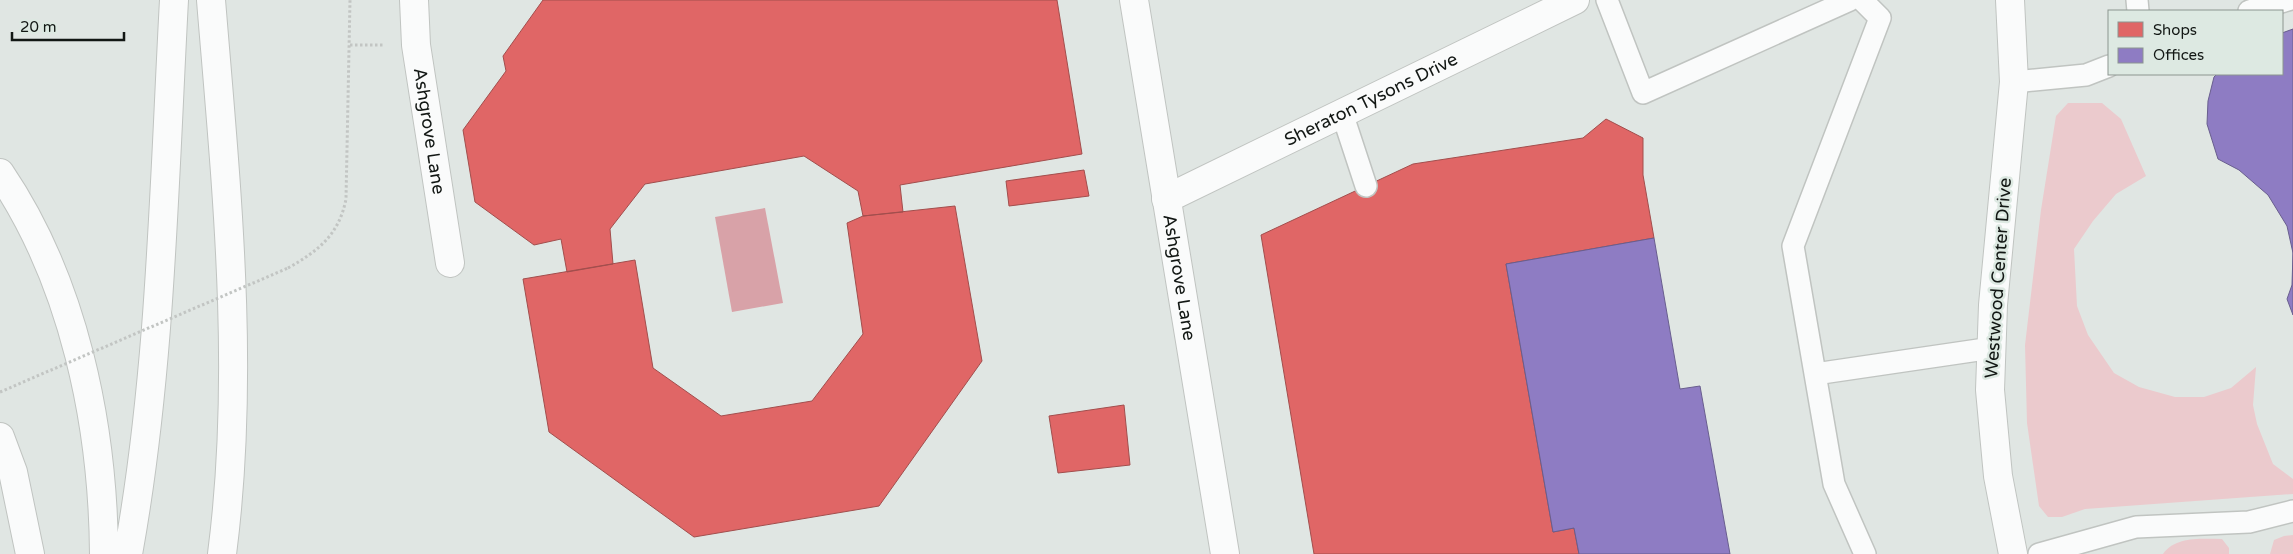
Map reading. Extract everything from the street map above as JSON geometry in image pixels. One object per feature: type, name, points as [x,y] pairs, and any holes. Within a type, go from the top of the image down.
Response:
[{"type":"main road","points":[[128,554],[136,507],[151,377],[174,0]]},
{"type":"main road","points":[[210,0],[224,173],[233,340],[232,457],[222,554]]},
{"type":"main road","name":"Ashgrove Lane","points":[[414,0],[416,45],[450,263]]},
{"type":"main road","name":"Ashgrove Lane","points":[[1134,0],[1225,554]]},
{"type":"main road","name":"Sheraton Tysons Drive","points":[[1166,199],[1575,0]]},
{"type":"main road","name":"Westwood Center Drive","points":[[2010,0],[2014,82],[1993,305],[1990,390],[1998,476],[2013,554]]},
{"type":"main road","points":[[0,173],[20,205],[43,252],[76,343],[93,424],[101,492],[104,554]]},
{"type":"main road","points":[[0,437],[13,472],[30,554]]},
{"type":"lane","points":[[1607,0],[1643,93],[1850,0]]},
{"type":"lane","points":[[1862,0],[1880,18],[1793,246],[1834,484],[1865,554]]},
{"type":"lane","points":[[2253,10],[2288,0]]},
{"type":"lane","points":[[2014,82],[2086,75],[2108,66]]},
{"type":"lane","points":[[1342,114],[1366,186]]},
{"type":"lane","points":[[1815,374],[1992,348]]},
{"type":"lane","points":[[2039,554],[2136,527],[2249,522],[2293,511]]},
{"type":"path","points":[[0,392],[288,268],[313,255],[325,244],[343,216],[346,200],[350,0]]},
{"type":"path","points":[[350,45],[390,45]]},
{"type":"shaded area","points":[[2068,103],[2102,103],[2121,119],[2146,176],[2116,194],[2093,221],[2074,249],[2077,306],[2088,335],[2114,373],[2139,387],[2175,397],[2204,397],[2231,388],[2256,367],[2253,405],[2257,424],[2273,464],[2293,479],[2293,494],[2085,509],[2062,517],[2048,517],[2039,506],[2027,423],[2025,345],[2041,210],[2056,116]]},
{"type":"shaded area","points":[[765,208],[783,303],[732,312],[715,217]]},
{"type":"shaded area","points":[[2293,535],[2293,554],[2270,554],[2274,540]]},
{"type":"shaded area","points":[[2222,539],[2229,548],[2229,554],[2163,554],[2168,548],[2182,541]]},
{"type":"building: Shops","points":[[543,0],[1057,0],[1082,154],[900,185],[903,212],[863,216],[858,191],[804,156],[645,184],[610,229],[613,264],[567,272],[561,239],[534,245],[475,202],[463,130],[506,71],[503,56]]},
{"type":"building: Shops","points":[[1606,119],[1643,138],[1643,175],[1654,238],[1506,264],[1553,532],[1574,528],[1579,554],[1314,554],[1261,235],[1413,164],[1583,138]]},
{"type":"building: Shops","points":[[1084,170],[1089,196],[1009,206],[1006,181]]},
{"type":"building: Shops","points":[[955,206],[982,361],[879,506],[694,537],[549,432],[523,279],[635,260],[653,368],[721,416],[812,401],[863,334],[847,223],[863,216]]},
{"type":"building: Shops","points":[[1124,405],[1130,465],[1058,473],[1049,416]]},
{"type":"building: Offices","points":[[2293,29],[2293,253],[2287,226],[2268,195],[2239,170],[2218,159],[2207,124],[2208,101],[2216,75],[2283,75],[2283,33]]},
{"type":"building: Offices","points":[[1654,238],[1680,389],[1700,386],[1730,554],[1579,554],[1574,528],[1553,532],[1506,264]]},
{"type":"building: Offices","points":[[2293,253],[2293,315],[2287,299],[2292,285]]}]
